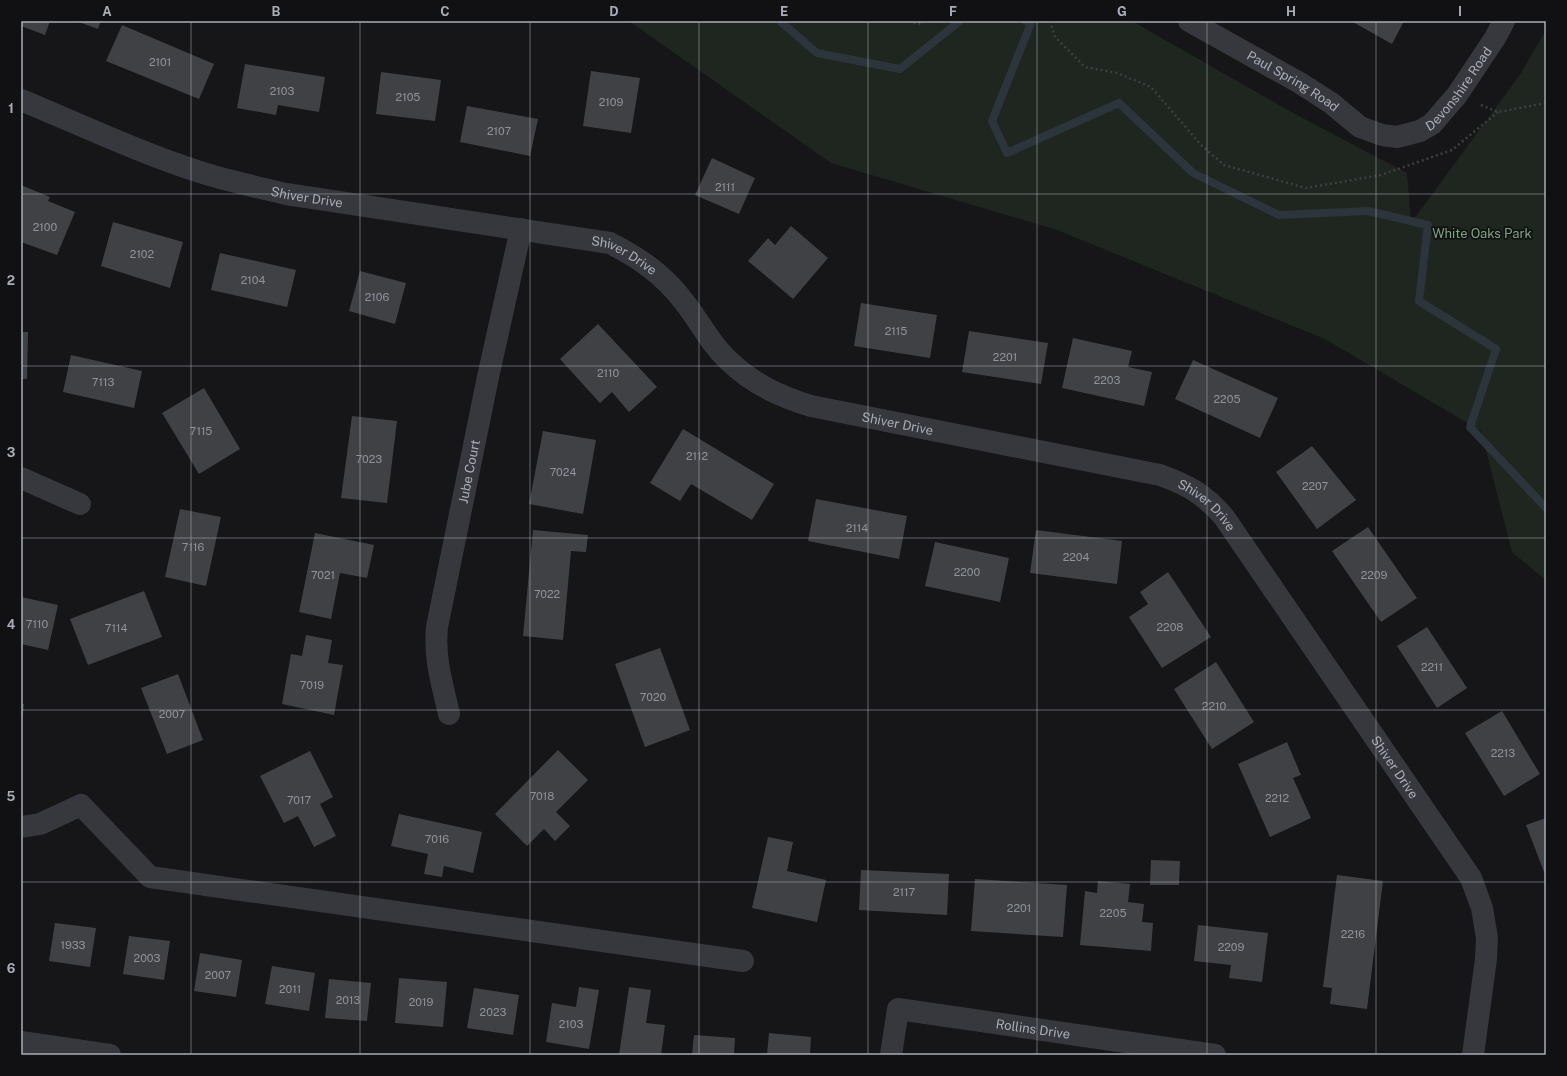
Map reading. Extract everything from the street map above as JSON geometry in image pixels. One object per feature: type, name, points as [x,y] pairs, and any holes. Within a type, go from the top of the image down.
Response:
[{"type":"street","name":"Paul Spring Road","points":[[1189,21],[1300,83],[1331,103],[1360,127],[1382,135],[1398,137]]},
{"type":"street","name":"Devonshire Road","points":[[1398,137],[1420,131],[1432,124],[1457,94],[1495,38],[1504,21]]},
{"type":"street","name":"Shiver Drive","points":[[21,100],[156,156],[200,172],[245,185],[286,194],[610,243],[633,255],[653,269],[670,285],[713,343],[729,361],[756,383],[783,398],[818,408],[1160,475],[1182,483],[1201,494],[1215,506],[1224,517],[1471,878],[1482,908],[1486,938],[1486,959],[1473,1055]]},
{"type":"street","name":"Jube Court","points":[[449,714],[436,661],[436,627],[488,377],[521,229]]},
{"type":"street","points":[[21,478],[80,504]]},
{"type":"street","points":[[21,827],[40,824],[81,805],[150,877],[743,961]]},
{"type":"street","name":"Rollins Drive","points":[[891,1055],[898,1009],[1215,1055]]},
{"type":"street","points":[[21,1042],[48,1050],[110,1055]]},
{"type":"path","points":[[909,21],[918,24],[924,21]]},
{"type":"path","points":[[1050,21],[1055,38],[1085,67],[1117,73],[1150,87],[1202,146],[1224,165],[1306,188],[1381,175],[1452,150],[1498,112],[1546,103]]},
{"type":"path","points":[[1457,94],[1498,112]]},
{"type":"green space","name":"White Oaks Park","points":[[629,21],[1132,21],[1295,114],[1407,173],[1411,223],[1519,76],[1546,30],[1546,579],[1512,552],[1481,431],[1325,339],[1057,230],[831,163]]},
{"type":"building","points":[[21,21],[50,21],[45,35],[21,26]]},
{"type":"building","points":[[76,21],[101,21],[98,29]]},
{"type":"building","points":[[1351,21],[1404,21],[1392,44]]},
{"type":"building","points":[[122,25],[214,64],[199,99],[106,61]]},
{"type":"building","points":[[245,64],[325,77],[319,112],[278,105],[276,115],[237,108]]},
{"type":"building","points":[[591,71],[640,78],[631,133],[583,126]]},
{"type":"building","points":[[381,72],[441,80],[435,121],[376,114]]},
{"type":"building","points":[[467,106],[538,119],[530,156],[460,142]]},
{"type":"building","points":[[712,158],[755,178],[739,214],[695,195]]},
{"type":"building","points":[[21,185],[50,197],[48,201],[75,212],[57,255],[21,242]]},
{"type":"building","points":[[113,222],[183,242],[170,288],[101,266]]},
{"type":"building","points":[[791,226],[828,258],[793,299],[748,261],[768,238],[775,245]]},
{"type":"building","points":[[220,253],[296,270],[287,307],[211,290]]},
{"type":"building","points":[[360,271],[406,283],[395,324],[349,311]]},
{"type":"building","points":[[861,303],[937,315],[930,358],[854,346]]},
{"type":"building","points":[[598,324],[657,387],[629,412],[612,392],[600,403],[560,359]]},
{"type":"building","points":[[969,331],[1048,343],[1041,384],[962,372]]},
{"type":"building","points":[[21,332],[28,332],[27,379],[21,379]]},
{"type":"building","points":[[1073,338],[1132,351],[1128,367],[1152,372],[1144,406],[1062,388]]},
{"type":"building","points":[[71,355],[142,371],[134,408],[63,392]]},
{"type":"building","points":[[1193,360],[1278,398],[1260,438],[1175,399]]},
{"type":"building","points":[[204,388],[240,449],[199,474],[162,413]]},
{"type":"building","points":[[352,416],[397,421],[387,503],[341,498]]},
{"type":"building","points":[[683,429],[774,484],[752,520],[691,484],[680,501],[650,483]]},
{"type":"building","points":[[543,431],[596,440],[583,514],[529,504]]},
{"type":"building","points":[[1312,446],[1356,500],[1317,529],[1276,472]]},
{"type":"building","points":[[816,499],[907,516],[899,559],[808,541]]},
{"type":"building","points":[[180,509],[221,517],[206,586],[165,577]]},
{"type":"building","points":[[1368,527],[1417,598],[1381,622],[1332,551]]},
{"type":"building","points":[[533,530],[588,535],[586,552],[571,551],[563,640],[523,636]]},
{"type":"building","points":[[1036,530],[1122,541],[1117,584],[1030,573]]},
{"type":"building","points":[[315,533],[374,545],[367,578],[340,573],[331,619],[299,612]]},
{"type":"building","points":[[935,542],[1009,558],[1000,602],[925,586]]},
{"type":"building","points":[[1168,572],[1211,637],[1162,668],[1129,617],[1148,604],[1140,592]]},
{"type":"building","points":[[144,591],[162,637],[88,665],[70,619]]},
{"type":"building","points":[[21,597],[58,605],[48,650],[21,644]]},
{"type":"building","points":[[1427,627],[1467,688],[1437,708],[1397,646]]},
{"type":"building","points":[[306,635],[332,640],[328,663],[343,665],[334,715],[282,704],[291,654],[302,656]]},
{"type":"building","points":[[660,648],[690,730],[645,747],[615,664]]},
{"type":"building","points":[[1216,662],[1254,722],[1212,749],[1174,689]]},
{"type":"building","points":[[178,674],[203,740],[167,754],[141,688]]},
{"type":"building","points":[[21,704],[24,704],[22,720],[21,719]]},
{"type":"building","points":[[1502,711],[1540,774],[1504,796],[1465,733]]},
{"type":"building","points":[[1287,742],[1301,775],[1293,778],[1311,818],[1270,837],[1238,764]]},
{"type":"building","points":[[558,750],[588,780],[556,812],[570,826],[555,841],[544,829],[527,846],[495,814]]},
{"type":"building","points":[[310,751],[333,797],[320,804],[336,836],[314,847],[298,816],[284,823],[260,776]]},
{"type":"building","points":[[399,814],[482,832],[473,873],[444,866],[442,877],[424,874],[428,854],[391,846]]},
{"type":"building","points":[[1546,818],[1546,877],[1526,825]]},
{"type":"building","points":[[768,837],[793,842],[787,871],[826,880],[817,922],[752,908]]},
{"type":"building","points":[[1151,860],[1180,861],[1179,885],[1150,885]]},
{"type":"building","points":[[861,870],[949,874],[947,915],[859,910]]},
{"type":"building","points":[[1337,875],[1383,881],[1367,1009],[1330,1004],[1332,988],[1323,987]]},
{"type":"building","points":[[975,879],[1067,885],[1063,937],[971,931]]},
{"type":"building","points":[[1098,881],[1130,884],[1128,902],[1144,904],[1142,922],[1153,923],[1151,951],[1080,945],[1085,891],[1097,893]]},
{"type":"building","points":[[55,923],[96,928],[90,967],[49,961]]},
{"type":"building","points":[[1198,925],[1268,933],[1262,982],[1229,978],[1231,965],[1194,961]]},
{"type":"building","points":[[129,936],[170,941],[164,980],[123,974]]},
{"type":"building","points":[[200,953],[242,960],[236,997],[194,991]]},
{"type":"building","points":[[272,966],[315,973],[309,1011],[265,1004]]},
{"type":"building","points":[[399,978],[447,982],[443,1027],[395,1023]]},
{"type":"building","points":[[329,979],[371,983],[367,1021],[325,1018]]},
{"type":"building","points":[[579,987],[599,990],[589,1049],[546,1042],[552,1003],[576,1007]]},
{"type":"building","points":[[629,987],[651,990],[646,1023],[665,1025],[661,1055],[619,1055]]},
{"type":"building","points":[[474,988],[519,995],[513,1035],[467,1028]]},
{"type":"building","points":[[769,1033],[811,1037],[810,1055],[767,1055]]},
{"type":"building","points":[[694,1035],[735,1038],[734,1055],[692,1055]]},
{"type":"waterway","points":[[780,21],[817,53],[900,69],[960,21]]},
{"type":"waterway","points":[[1026,21],[1031,23],[992,121],[1007,153],[1119,103],[1193,173],[1279,215],[1368,211],[1428,225],[1419,301],[1496,349],[1470,427],[1546,508]]}]
